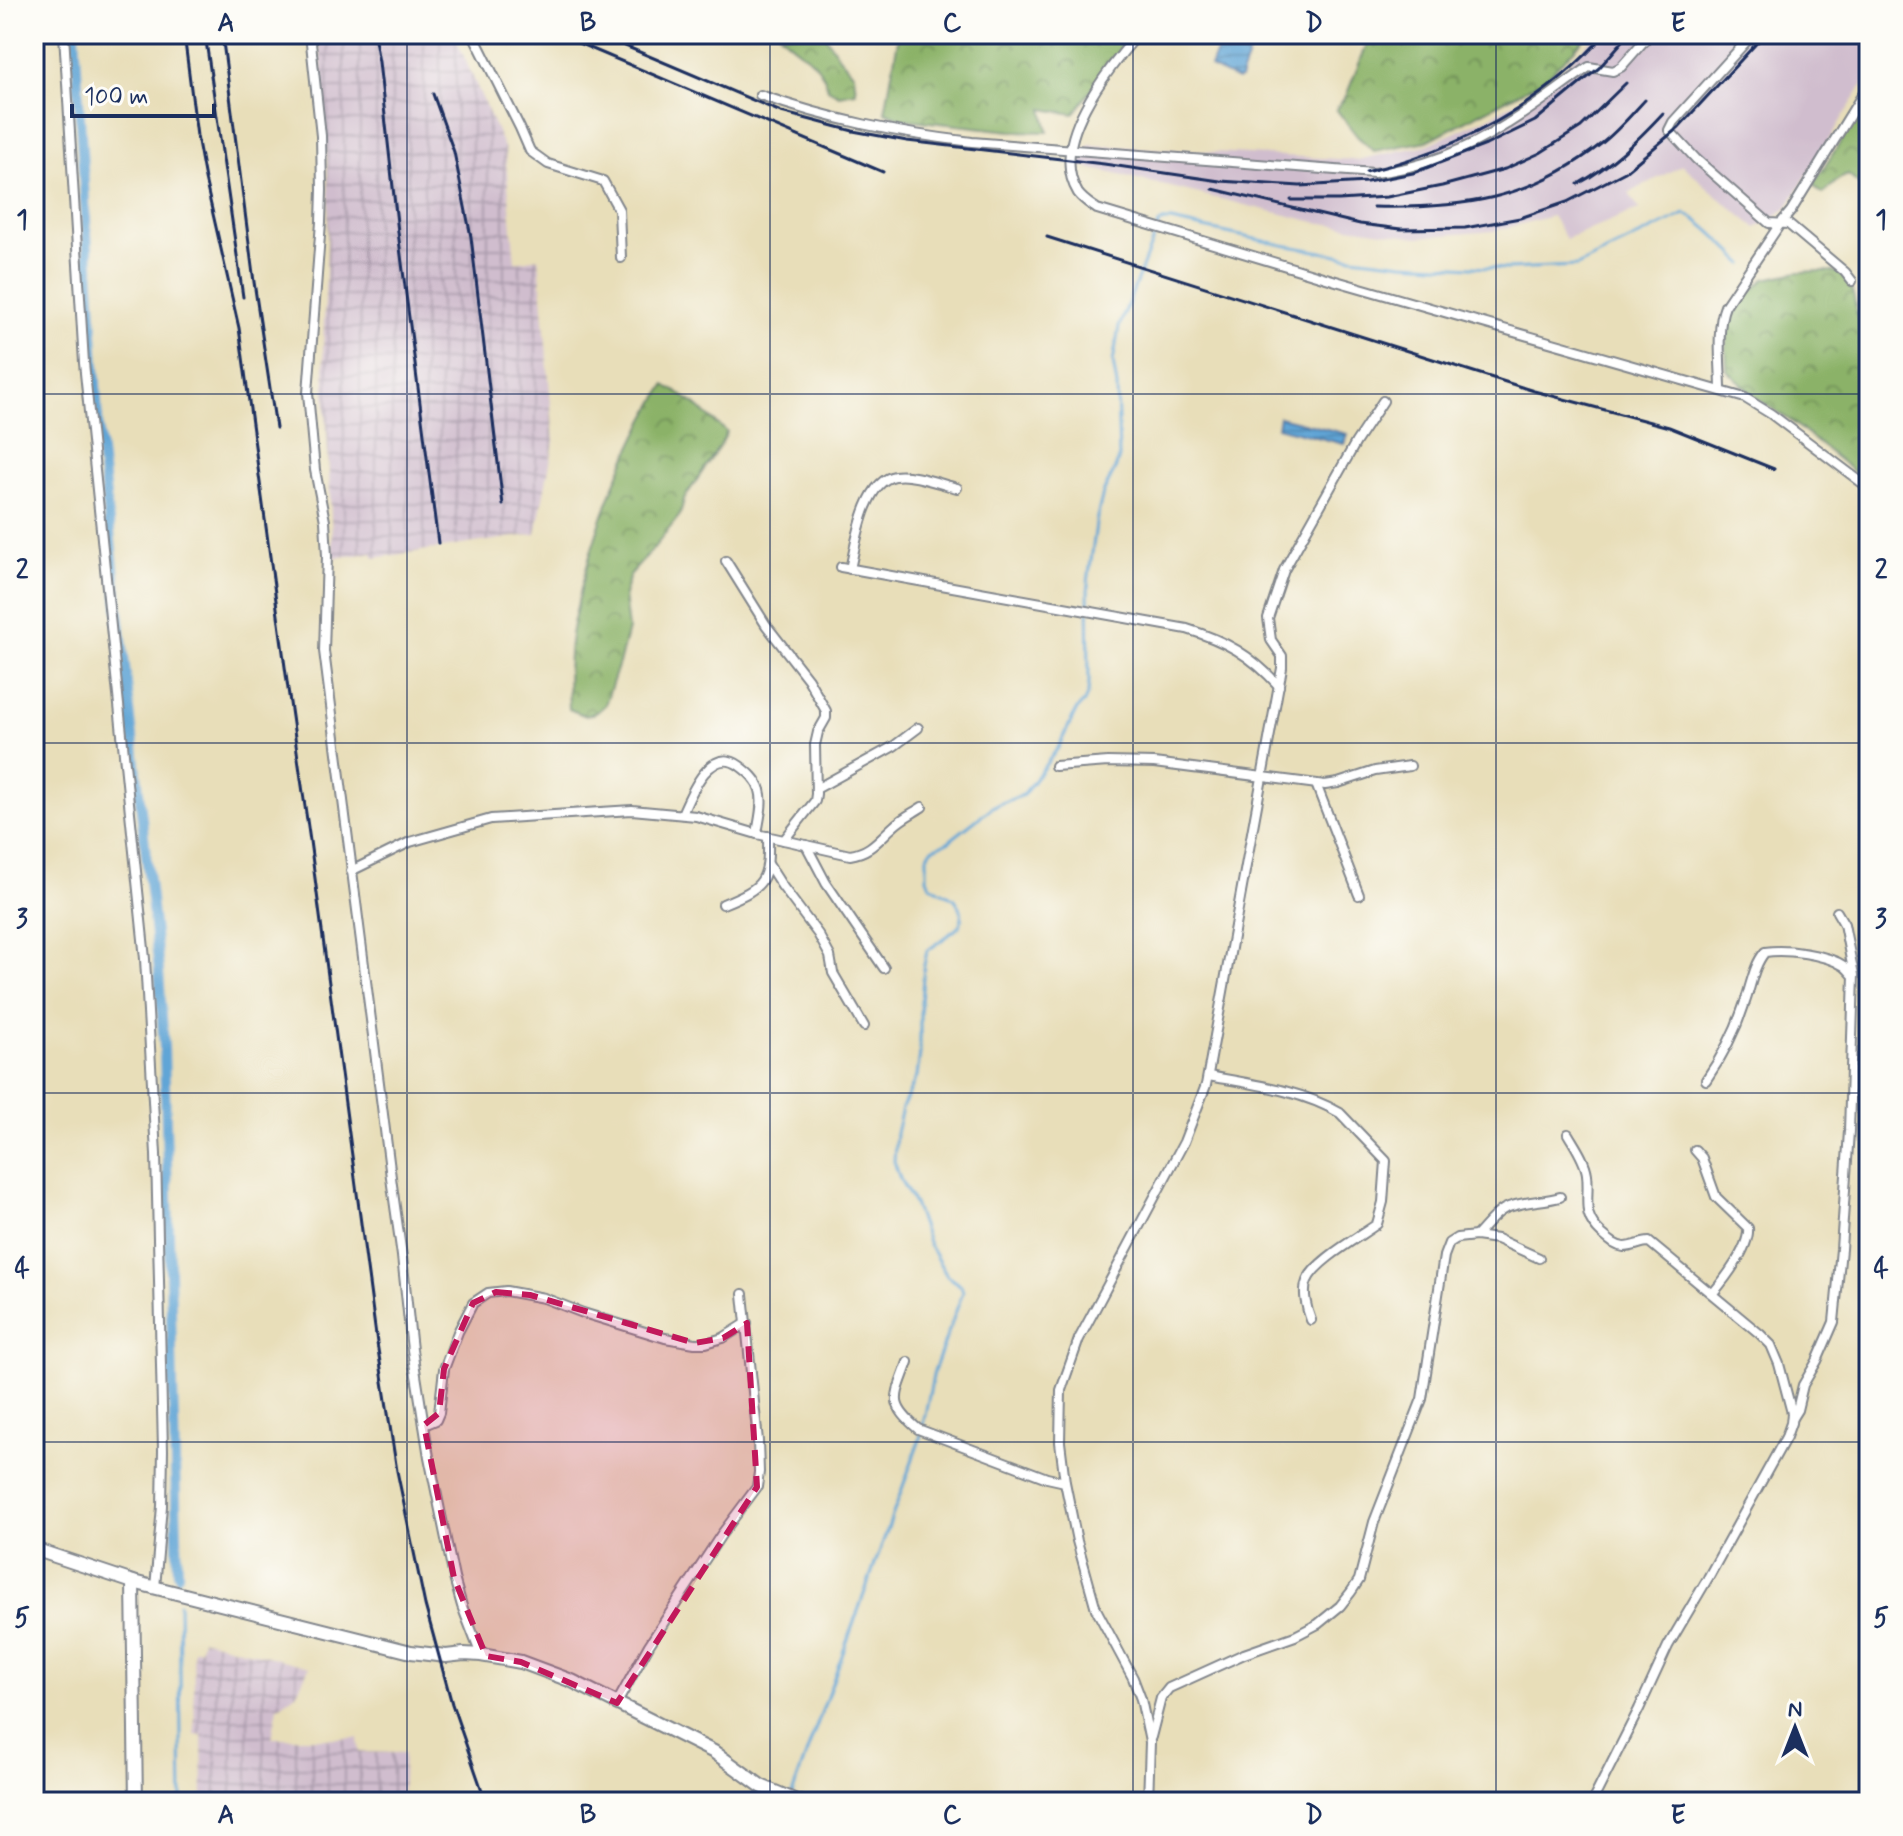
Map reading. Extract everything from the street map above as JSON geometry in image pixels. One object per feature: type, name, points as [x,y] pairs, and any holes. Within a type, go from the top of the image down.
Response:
[{"type":"main road","points":[[34,1549],[133,1582],[411,1652],[446,1656],[481,1655],[521,1662],[572,1681],[714,1752],[761,1786],[793,1800]]},
{"type":"main road","points":[[133,1582],[136,1802]]},
{"type":"street","points":[[64,34],[84,363],[138,874],[151,1048],[163,1450],[155,1588]]},
{"type":"street","points":[[310,34],[321,136],[322,201],[308,393],[315,470],[325,521],[324,651],[412,1350],[429,1457],[454,1578],[481,1655]]},
{"type":"street","points":[[473,34],[530,151],[548,164],[603,181],[619,210],[621,258]]},
{"type":"street","points":[[1138,34],[1095,93],[1081,118],[1070,149],[1072,179],[1085,201],[1106,213],[1745,398],[1869,488]]},
{"type":"street","points":[[760,95],[818,114],[907,134],[972,142],[1374,173],[1394,171],[1467,146],[1505,126],[1589,67],[1613,71],[1621,67],[1650,34]]},
{"type":"street","points":[[1753,34],[1669,130],[1696,159],[1769,223],[1788,224],[1852,281]]},
{"type":"street","points":[[1721,390],[1722,313],[1725,306],[1791,211],[1869,84]]},
{"type":"street","points":[[1150,1742],[1141,1699],[1096,1609],[1077,1541],[1060,1442],[1061,1390],[1079,1339],[1184,1142],[1206,1085],[1279,686],[1282,656],[1271,640],[1268,618],[1284,570],[1356,442],[1383,401]]},
{"type":"street","points":[[957,488],[911,477],[894,476],[882,482],[867,505],[845,568],[1187,629],[1217,638],[1262,667],[1279,686]]},
{"type":"street","points":[[726,561],[766,625],[808,679],[826,711],[815,745],[815,801],[784,840]]},
{"type":"street","points":[[816,789],[894,746],[918,728]]},
{"type":"street","points":[[682,814],[702,775],[723,760],[733,761],[756,780],[760,790],[757,834]]},
{"type":"street","points":[[1055,766],[1154,763],[1316,784],[1338,783],[1375,771],[1410,766]]},
{"type":"street","points":[[1316,784],[1359,895]]},
{"type":"street","points":[[351,871],[410,842],[491,819],[632,810],[696,816],[757,834],[850,855],[873,847],[895,824],[922,807]]},
{"type":"street","points":[[723,904],[740,897],[764,878],[768,864],[768,836]]},
{"type":"street","points":[[806,845],[826,883],[884,968]]},
{"type":"street","points":[[768,864],[818,934],[830,956],[833,973],[864,1026]]},
{"type":"street","points":[[1592,1802],[1668,1646],[1786,1437],[1803,1385],[1834,1322],[1849,1131],[1854,975],[1844,924],[1837,912]]},
{"type":"street","points":[[1706,1080],[1724,1053],[1744,1007],[1758,960],[1765,952],[1781,950],[1823,958],[1843,965],[1854,975]]},
{"type":"street","points":[[1208,1076],[1300,1096],[1331,1107],[1386,1161],[1383,1202],[1377,1224],[1332,1254],[1305,1283],[1311,1320]]},
{"type":"street","points":[[1568,1134],[1587,1173],[1588,1217],[1594,1226],[1619,1246],[1649,1242],[1771,1345],[1779,1364],[1791,1419]]},
{"type":"street","points":[[1695,1150],[1702,1158],[1716,1197],[1745,1223],[1749,1234],[1713,1293]]},
{"type":"street","points":[[1476,1236],[1500,1211],[1513,1205],[1560,1197]]},
{"type":"street","points":[[1148,1802],[1150,1742],[1161,1698],[1169,1688],[1318,1624],[1340,1606],[1359,1580],[1383,1496],[1422,1399],[1444,1256],[1449,1243],[1457,1238],[1476,1236],[1497,1239],[1539,1258]]},
{"type":"street","points":[[424,1425],[436,1420],[439,1413],[444,1369],[468,1312],[473,1303],[488,1293],[506,1291],[544,1298],[665,1338],[695,1343],[723,1338],[747,1323]]},
{"type":"street","points":[[617,1703],[649,1645],[721,1535],[757,1487],[758,1441],[743,1294]]},
{"type":"street","points":[[908,1362],[895,1400],[908,1421],[922,1432],[1065,1482]]},
{"type":"highlighted area","points":[[496,1292],[530,1295],[695,1343],[723,1338],[747,1323],[757,1487],[617,1703],[521,1662],[486,1656],[454,1578],[424,1425],[439,1413],[444,1369],[473,1303]]},
{"type":"shaded area","points":[[318,34],[454,34],[505,150],[515,262],[539,258],[554,442],[536,534],[374,558],[372,553],[333,558],[323,346],[329,197]]},
{"type":"shaded area","points":[[1597,34],[1869,34],[1869,75],[1786,209],[1756,228],[1683,165],[1629,193],[1639,209],[1566,239],[1552,216],[1494,231],[1418,237],[1315,222],[1075,165],[1077,156],[1090,145],[1357,160],[1427,145],[1489,117],[1547,84]]},
{"type":"shaded area","points":[[202,1639],[309,1667],[296,1694],[278,1707],[272,1738],[358,1738],[359,1752],[404,1753],[402,1802],[203,1802],[202,1735],[195,1734],[193,1649],[200,1649]]},
{"type":"green space","points":[[780,34],[824,34],[854,74],[856,92],[839,95],[828,89],[815,64]]},
{"type":"green space","points":[[899,34],[1131,34],[1074,114],[1043,109],[1048,132],[903,119],[885,112]]},
{"type":"green space","points":[[1350,34],[1589,34],[1544,80],[1427,141],[1374,151],[1358,137],[1336,109],[1346,96],[1367,44]]},
{"type":"green space","points":[[1869,97],[1869,193],[1848,175],[1823,194],[1813,185]]},
{"type":"green space","points":[[1828,271],[1844,276],[1851,288],[1859,326],[1869,325],[1869,484],[1791,421],[1755,397],[1727,370],[1729,323],[1747,295],[1765,279],[1798,272]]},
{"type":"green space","points":[[665,385],[691,401],[727,432],[684,499],[680,515],[630,575],[624,595],[628,629],[620,660],[605,705],[586,716],[569,709],[570,645],[580,593],[608,500],[634,441]]},
{"type":"water","points":[[1223,34],[1255,34],[1240,79],[1210,67]]},
{"type":"water","points":[[1279,417],[1347,434],[1344,444],[1277,427]]},
{"type":"waterway","points":[[75,34],[99,434],[159,970],[164,1048],[178,1574]]},
{"type":"waterway","points":[[792,1794],[920,1439],[934,1371],[963,1292],[961,1286],[947,1276],[929,1245],[894,1161],[902,1108],[917,1076],[927,951],[959,927],[962,919],[955,899],[930,885],[927,857],[932,849],[948,842],[994,806],[1023,795],[1058,748],[1088,693],[1088,582],[1097,517],[1103,493],[1119,457],[1117,386],[1113,362],[1119,327],[1159,224],[1171,221],[1344,256],[1507,269],[1577,266],[1685,214],[1707,228],[1744,264]]},
{"type":"waterway","points":[[178,1574],[178,1586]]},
{"type":"waterway","points":[[179,1604],[182,1802]]},
{"type":"railway","points":[[184,34],[205,179],[239,328],[397,1471],[425,1605],[452,1704],[486,1802]]},
{"type":"railway","points":[[205,34],[243,297]]},
{"type":"railway","points":[[222,34],[276,428]]},
{"type":"railway","points":[[374,34],[438,543]]},
{"type":"railway","points":[[557,34],[883,172]]},
{"type":"railway","points":[[597,34],[781,112],[853,131],[907,141],[1220,181],[1300,186],[1367,182],[1413,173],[1486,145],[1535,121],[1599,68],[1629,34]]},
{"type":"railway","points":[[1366,172],[1434,151],[1496,122],[1554,83],[1605,34]]},
{"type":"railway","points":[[1213,189],[1360,224],[1401,229],[1465,228],[1520,218],[1567,202],[1625,172],[1679,127],[1765,34]]},
{"type":"railway","points":[[1291,200],[1387,197],[1505,169],[1540,153],[1581,127],[1626,83]]},
{"type":"railway","points":[[433,94],[454,152],[471,237],[503,505]]},
{"type":"railway","points":[[1373,207],[1465,203],[1521,189],[1548,178],[1601,144],[1645,100]]},
{"type":"railway","points":[[1578,184],[1623,152],[1663,113]]},
{"type":"railway","points":[[1047,237],[1534,391],[1669,427],[1774,469]]}]
